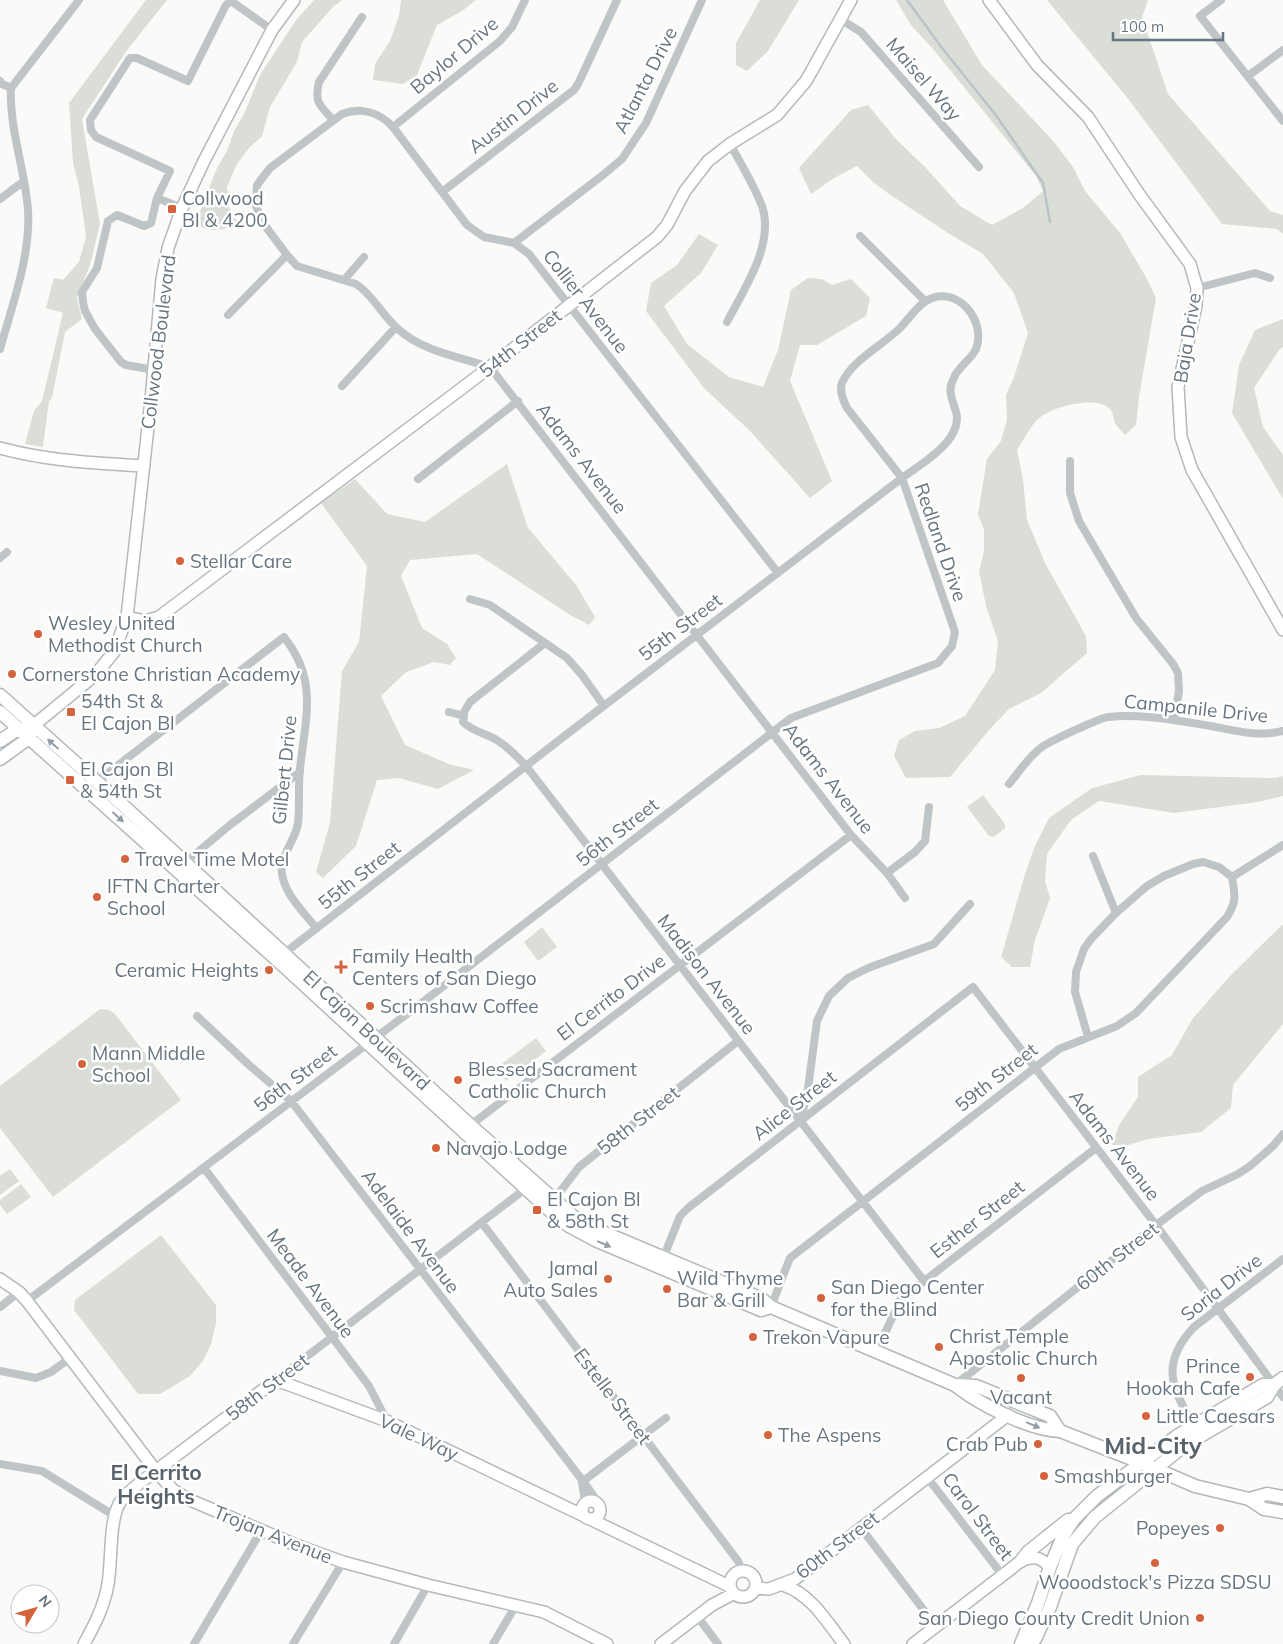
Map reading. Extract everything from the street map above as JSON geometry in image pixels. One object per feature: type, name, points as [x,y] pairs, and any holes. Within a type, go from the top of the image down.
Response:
[{"type":"main road","name":"El Cajon Boulevard","points":[[0,695],[31,732],[181,865],[550,1204],[661,1263],[762,1299],[771,1307],[955,1385],[971,1398],[1008,1415],[1045,1430],[1060,1431],[1195,1486],[1249,1499],[1264,1508],[1283,1512]]},
{"type":"main road","points":[[0,712],[18,729],[31,732]]},
{"type":"main road","points":[[0,741],[18,729]]},
{"type":"main road","points":[[0,759],[31,732]]},
{"type":"main road","points":[[1021,1561],[1028,1552],[1194,1425],[1263,1385],[1278,1382]]},
{"type":"main road","points":[[1029,1644],[1035,1639],[1046,1615],[1066,1558],[1078,1535],[1102,1510],[1185,1445],[1267,1397],[1278,1382]]},
{"type":"main road","name":"El Cajon Boulevard","points":[[955,1385],[976,1386],[1050,1416],[1060,1431]]},
{"type":"main road","name":"El Cajon Boulevard","points":[[1249,1499],[1267,1494],[1283,1497]]},
{"type":"main road","points":[[1021,1644],[1063,1536],[1074,1519],[1088,1505]]},
{"type":"street","points":[[0,349],[27,248],[28,213],[10,105],[11,88],[79,0]]},
{"type":"street","name":"Collwood Boulevard","points":[[31,732],[95,676],[114,652],[127,617],[162,279],[168,248],[182,208],[204,161],[272,30],[294,0]]},
{"type":"street","name":"Baylor Drive","points":[[393,127],[500,41],[512,27],[526,0]]},
{"type":"street","name":"Austin Drive","points":[[442,192],[574,90],[617,0]]},
{"type":"street","name":"Atlanta Drive","points":[[514,243],[603,176],[622,159],[646,123],[702,0]]},
{"type":"street","name":"54th Street","points":[[127,617],[144,621],[159,617],[490,367],[657,237],[667,225],[685,191],[708,161],[730,144],[777,115],[806,81],[851,0]]},
{"type":"street","name":"Baja Drive","points":[[989,0],[1037,65],[1088,117],[1138,192],[1190,264],[1197,288],[1196,306],[1178,387],[1181,437],[1192,470],[1283,630]]},
{"type":"street","points":[[1221,0],[1200,16],[1283,121]]},
{"type":"street","points":[[154,370],[126,365],[121,362],[95,329],[85,311],[82,292],[97,268],[108,221],[116,215],[144,226],[151,223],[157,198],[170,171],[96,137],[90,127],[91,116],[130,58],[137,58],[188,81],[226,5],[232,1],[272,30]]},
{"type":"street","points":[[362,17],[319,82],[316,94],[318,103],[333,120],[270,168],[257,185],[256,206],[263,223],[297,266],[356,284],[364,289],[396,327],[408,337],[423,345],[490,367]]},
{"type":"street","name":"Maisel Way","points":[[840,19],[861,32],[979,167]]},
{"type":"street","points":[[1248,76],[1283,50]]},
{"type":"street","points":[[0,81],[11,88]]},
{"type":"street","name":"Collier Avenue","points":[[333,120],[347,112],[365,111],[384,118],[393,127],[467,225],[484,237],[514,243],[529,254],[778,573]]},
{"type":"street","points":[[727,322],[759,258],[763,246],[766,223],[757,193],[730,144]]},
{"type":"street","points":[[0,199],[24,181]]},
{"type":"street","points":[[157,198],[182,208]]},
{"type":"street","points":[[860,236],[925,301]]},
{"type":"street","points":[[228,315],[287,255]]},
{"type":"street","points":[[344,280],[364,257]]},
{"type":"street","points":[[1197,288],[1255,273],[1270,278]]},
{"type":"street","name":"55th Street","points":[[280,956],[948,443],[956,429],[957,416],[950,393],[951,383],[958,370],[972,356],[976,349],[979,330],[971,311],[956,300],[943,297],[925,301]]},
{"type":"street","name":"Redland Drive","points":[[772,732],[791,718],[933,666],[938,663],[952,646],[954,632],[902,478],[847,408],[842,398],[841,385],[846,375],[899,329],[925,301]]},
{"type":"street","points":[[342,386],[396,327]]},
{"type":"street","name":"Adams Avenue","points":[[490,367],[851,835],[887,873],[905,898]]},
{"type":"street","points":[[418,478],[518,401]]},
{"type":"street","points":[[0,448],[29,456],[79,463],[144,466]]},
{"type":"street","points":[[1070,461],[1070,493],[1079,521],[1136,618],[1178,673],[1179,691],[1174,720]]},
{"type":"street","points":[[470,599],[490,605],[567,658],[582,675],[604,706]]},
{"type":"street","name":"Gilbert Drive","points":[[92,785],[284,637],[295,650],[306,679],[307,695],[300,772],[298,825],[286,852],[281,873],[288,892],[316,928]]},
{"type":"street","points":[[449,712],[464,716],[464,712],[470,702],[545,643]]},
{"type":"street","name":"Madison Avenue","points":[[464,716],[463,722],[470,729],[487,735],[504,745],[526,766],[924,1281]]},
{"type":"street","name":"Campanile Drive","points":[[1009,784],[1027,761],[1042,747],[1105,717],[1122,716],[1174,720],[1252,733],[1270,734],[1283,731]]},
{"type":"street","name":"56th Street","points":[[28,1302],[772,732]]},
{"type":"street","points":[[181,865],[230,824],[300,772]]},
{"type":"street","points":[[887,873],[915,852],[925,841],[930,807]]},
{"type":"street","name":"El Cerrito Drive","points":[[466,1128],[851,835]]},
{"type":"street","points":[[1088,1038],[1075,992],[1076,972],[1084,949],[1116,913],[1146,886],[1193,864],[1203,862],[1219,867],[1232,877],[1283,845]]},
{"type":"street","points":[[1093,856],[1116,913]]},
{"type":"street","name":"59th Street","points":[[771,1307],[790,1258],[1058,1049],[1117,1026],[1136,1013],[1227,917],[1234,906],[1235,894],[1232,877]]},
{"type":"street","points":[[800,1120],[807,1096],[817,1021],[829,996],[848,978],[868,968],[934,944],[970,904]]},
{"type":"street","name":"Adams Avenue","points":[[972,987],[1156,1225],[1218,1309],[1278,1382],[1283,1397]]},
{"type":"street","name":"Alice Street","points":[[661,1263],[680,1216],[972,987]]},
{"type":"street","name":"Adelaide Avenue","points":[[197,1016],[249,1066],[291,1101],[595,1498],[594,1504]]},
{"type":"street","name":"58th Street","points":[[550,1204],[579,1167],[738,1041]]},
{"type":"street","name":"60th Street","points":[[955,1385],[1156,1225],[1202,1191],[1250,1166],[1273,1146],[1283,1134]]},
{"type":"street","name":"Esther Street","points":[[876,1352],[901,1298],[1096,1148]]},
{"type":"street","name":"Meade Avenue","points":[[204,1168],[369,1386],[387,1421]]},
{"type":"street","name":"58th Street","points":[[84,1644],[100,1614],[106,1591],[115,1516],[120,1503],[129,1492],[530,1186]]},
{"type":"street","name":"Estelle Street","points":[[482,1223],[738,1561],[742,1570]]},
{"type":"street","name":"Soria Drive","points":[[1194,1425],[1175,1390],[1173,1362],[1176,1350],[1194,1326],[1283,1259]]},
{"type":"street","name":"Trojan Avenue","points":[[0,1279],[19,1292],[28,1302],[156,1471],[174,1490],[190,1500],[261,1531],[343,1562],[428,1585],[544,1612],[607,1644]]},
{"type":"street","points":[[0,1307],[19,1292]]},
{"type":"street","points":[[0,1371],[36,1378],[51,1372],[70,1358]]},
{"type":"street","name":"Vale Way","points":[[276,1380],[387,1421],[558,1502],[587,1518],[622,1533],[731,1590]]},
{"type":"street","name":"60th Street","points":[[742,1570],[735,1573],[730,1579],[731,1590],[740,1597],[753,1594],[756,1588],[769,1589],[795,1579],[1008,1415]]},
{"type":"street","points":[[582,1482],[666,1418]]},
{"type":"street","points":[[0,1464],[42,1471],[115,1516]]},
{"type":"street","name":"Carol Street","points":[[927,1477],[1003,1576]]},
{"type":"street","name":"Adelaide Avenue","points":[[582,1482],[594,1504]]},
{"type":"street","name":"Vale Way","points":[[558,1502],[594,1504],[622,1533]]},
{"type":"street","points":[[594,1504],[599,1514],[587,1518],[582,1507],[594,1504]]},
{"type":"street","points":[[861,1528],[936,1626]]},
{"type":"street","points":[[194,1644],[261,1531]]},
{"type":"street","points":[[913,1644],[1021,1561],[1031,1557],[1039,1558],[1050,1567]]},
{"type":"street","points":[[293,1644],[343,1562]]},
{"type":"street","points":[[742,1570],[754,1575],[756,1588]]},
{"type":"street","points":[[394,1644],[428,1585]]},
{"type":"street","points":[[783,1585],[795,1588],[814,1605],[844,1644]]},
{"type":"street","name":"60th Street","points":[[661,1644],[718,1602],[731,1590]]},
{"type":"street","points":[[493,1644],[516,1605]]},
{"type":"street","points":[[697,1616],[718,1644]]},
{"type":"shaded area","points":[[146,0],[167,0],[127,50],[82,119],[100,224],[90,265],[77,298],[82,319],[65,332],[52,398],[49,401],[43,447],[25,444],[34,411],[42,401],[63,313],[46,308],[54,278],[63,280],[79,262],[86,237],[79,186],[73,162],[69,103]]},
{"type":"shaded area","points":[[314,0],[342,0],[333,7],[302,42],[297,62],[270,107],[262,136],[249,148],[237,164],[227,187],[229,207],[239,224],[212,230],[195,224],[217,168],[227,151],[234,131],[244,114],[260,75],[296,20]]},
{"type":"shaded area","points":[[401,0],[476,0],[462,11],[437,25],[417,75],[403,84],[373,80],[375,64],[390,41],[399,16]]},
{"type":"shaded area","points":[[760,0],[799,0],[768,51],[747,71],[736,65],[736,43]]},
{"type":"shaded area","points":[[896,0],[943,0],[982,65],[1054,142],[1073,167],[1085,191],[1120,233],[1156,298],[1136,425],[1125,435],[1114,421],[1113,413],[1109,408],[1102,404],[1093,403],[1072,404],[1050,411],[1036,421],[1017,450],[1023,480],[1027,520],[1046,565],[1086,636],[1087,653],[1041,693],[1009,709],[950,777],[906,778],[894,756],[899,740],[915,731],[939,728],[965,716],[995,670],[998,641],[986,606],[979,571],[984,551],[984,530],[978,514],[987,459],[1001,441],[1007,419],[1006,395],[1014,377],[1028,333],[1014,293],[983,254],[889,194],[873,182],[857,166],[834,178],[811,194],[799,168],[851,110],[868,105],[895,138],[927,169],[960,206],[992,225],[1023,208],[1043,191],[1036,176],[933,49],[911,25]]},
{"type":"shaded area","points":[[1047,0],[1148,0],[1142,17],[1168,94],[1270,211],[1283,215],[1283,234],[1277,229],[1222,224],[1129,100]]},
{"type":"shaded area","points":[[699,234],[718,245],[701,273],[664,306],[687,344],[729,377],[763,387],[778,350],[791,290],[808,278],[822,279],[832,285],[851,279],[870,298],[866,316],[817,345],[800,345],[790,381],[832,481],[810,498],[750,431],[704,388],[646,311],[651,283],[677,265]]},
{"type":"shaded area","points":[[1283,319],[1283,347],[1279,350],[1254,388],[1263,427],[1283,455],[1283,499],[1232,413],[1239,365],[1255,330]]},
{"type":"shaded area","points":[[507,464],[528,528],[576,585],[595,617],[589,625],[570,615],[477,554],[410,560],[401,576],[422,628],[447,644],[456,658],[450,665],[434,662],[406,672],[381,696],[405,745],[449,764],[474,770],[438,789],[399,778],[377,780],[356,846],[323,878],[316,872],[330,823],[342,671],[359,642],[367,566],[321,503],[355,479],[387,514],[425,522]]},
{"type":"shaded area","points":[[1141,775],[1276,778],[1283,776],[1283,796],[1258,802],[1174,813],[1099,801],[1071,820],[1047,854],[1045,881],[1050,898],[1035,940],[1030,967],[1012,967],[1001,957],[1025,874],[1035,846],[1049,818],[1092,788]]},
{"type":"shaded area","points":[[983,795],[1005,824],[1005,828],[994,837],[989,836],[967,807]]},
{"type":"shaded area","points":[[1283,924],[1283,1024],[1233,1085],[1231,1108],[1201,1132],[1149,1139],[1128,1145],[1112,1145],[1119,1125],[1138,1097],[1138,1077],[1172,1055],[1193,1018],[1229,977]]},
{"type":"shaded area","points":[[542,927],[557,947],[538,961],[524,942]]},
{"type":"shaded area","points":[[100,1009],[109,1010],[115,1014],[181,1100],[53,1197],[0,1128],[0,1086]]},
{"type":"shaded area","points":[[536,1038],[546,1051],[506,1081],[496,1068]]},
{"type":"shaded area","points":[[10,1169],[19,1181],[0,1195],[0,1176]]},
{"type":"shaded area","points":[[21,1184],[31,1197],[7,1214],[0,1205],[0,1200]]},
{"type":"shaded area","points":[[161,1235],[216,1305],[216,1323],[211,1344],[203,1361],[190,1376],[160,1394],[138,1394],[74,1310],[75,1300]]},
{"type":"waterway","points":[[907,0],[942,48],[995,114],[1043,183],[1050,222]]},
{"type":"place","name":"Collwood Bl & 4200","points":[[172,209]]},
{"type":"place","name":"Stellar Care","points":[[180,561]]},
{"type":"place","name":"Wesley United Methodist Church","points":[[38,634]]},
{"type":"place","name":"Cornerstone Christian Academy","points":[[12,674]]},
{"type":"place","name":"54th St & El Cajon Bl","points":[[71,712]]},
{"type":"place","name":"El Cajon Bl & 54th St","points":[[70,780]]},
{"type":"place","name":"Travel Time Motel","points":[[125,859]]},
{"type":"place","name":"IFTN Charter School","points":[[97,897]]},
{"type":"place","name":"Family Health Centers of San Diego","points":[[341,967]]},
{"type":"place","name":"Ceramic Heights","points":[[269,970]]},
{"type":"place","name":"Scrimshaw Coffee","points":[[370,1006]]},
{"type":"place","name":"Mann Middle School","points":[[82,1064]]},
{"type":"place","name":"Blessed Sacrament Catholic Church","points":[[458,1080]]},
{"type":"place","name":"Navajo Lodge","points":[[436,1148]]},
{"type":"place","name":"El Cajon Bl & 58th St","points":[[537,1210]]},
{"type":"place","name":"Jamal Auto Sales","points":[[608,1279]]},
{"type":"place","name":"Wild Thyme Bar & Grill","points":[[667,1289]]},
{"type":"place","name":"San Diego Center for the Blind","points":[[821,1298]]},
{"type":"place","name":"Trekon Vapure","points":[[753,1337]]},
{"type":"place","name":"Christ Temple Apostolic Church","points":[[939,1347]]},
{"type":"place","name":"Prince Hookah Cafe","points":[[1250,1377]]},
{"type":"place","name":"Vacant","points":[[1021,1378]]},
{"type":"place","name":"Little Caesars","points":[[1146,1416]]},
{"type":"place","name":"The Aspens","points":[[768,1435]]},
{"type":"place","name":"Crab Pub","points":[[1038,1444]]},
{"type":"place","name":"Smashburger","points":[[1044,1476]]},
{"type":"place","name":"Popeyes","points":[[1220,1528]]},
{"type":"place","name":"Wooodstock's Pizza SDSU","points":[[1155,1563]]},
{"type":"place","name":"San Diego County Credit Union","points":[[1200,1618]]},
{"type":"district","name":"Mid-City","points":[[1153,1446]]},
{"type":"district","name":"El Cerrito Heights","points":[[156,1485]]}]
